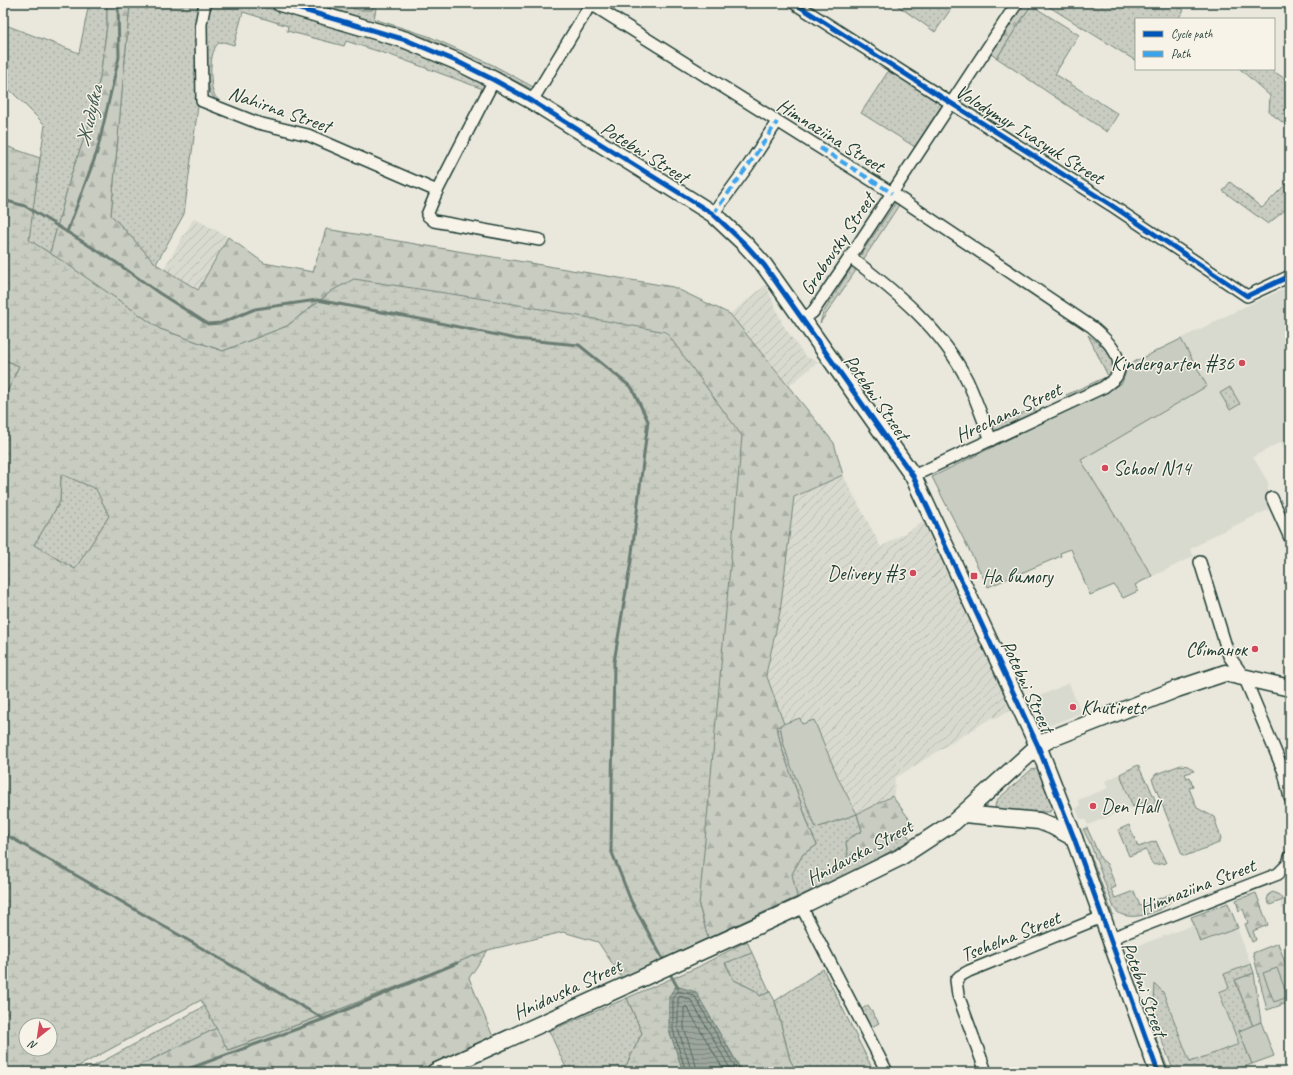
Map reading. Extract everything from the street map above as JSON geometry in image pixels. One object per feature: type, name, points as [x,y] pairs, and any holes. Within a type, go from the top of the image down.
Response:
[{"type":"street","name":"Nahirna Street","points":[[205,3],[201,24],[202,101],[258,123],[308,135],[437,191]]},
{"type":"street","name":"Potebni Street","points":[[280,3],[406,40],[456,61],[494,80],[532,101],[712,214],[745,244],[764,266],[913,476],[1038,746],[1074,838],[1158,1072]]},
{"type":"street","name":"Volodymyr Ivasyuk Street","points":[[794,3],[1111,204],[1247,296],[1290,276]]},
{"type":"street","name":"Grabovsky Street","points":[[802,320],[813,312],[1017,3]]},
{"type":"street","name":"Himnaziina Street","points":[[532,101],[587,10],[591,7],[596,7],[892,193],[1092,327],[1108,341],[1116,355],[1118,367],[1116,377]]},
{"type":"street","points":[[494,80],[427,212],[430,219],[540,240]]},
{"type":"street","points":[[712,214],[748,166],[777,122]]},
{"type":"street","points":[[850,257],[886,284],[911,307],[940,339],[966,380],[991,440]]},
{"type":"street","name":"Hrechana Street","points":[[913,476],[1104,387],[1116,377]]},
{"type":"street","points":[[1272,498],[1290,538]]},
{"type":"street","points":[[1200,562],[1230,656],[1244,676],[1284,772],[1290,798]]},
{"type":"street","name":"Hnidavska Street","points":[[435,1072],[802,906],[899,858],[954,822],[1038,746],[1050,739],[1216,675],[1225,673],[1244,676],[1290,688]]},
{"type":"street","points":[[964,814],[1038,821],[1052,826],[1074,838]]},
{"type":"street","name":"Himnaziina Street","points":[[1109,938],[1278,874],[1288,864],[1290,857]]},
{"type":"street","points":[[802,906],[887,1072]]},
{"type":"street","name":"Tsehelna Street","points":[[986,1072],[958,995],[956,980],[969,971],[1102,918]]},
{"type":"shaded area","points":[[194,218],[228,237],[197,290],[163,270]]},
{"type":"shaded area","points":[[766,285],[783,325],[805,356],[818,362],[789,386],[730,314]]},
{"type":"shaded area","name":"School N14","points":[[1288,287],[1290,290],[1290,462],[1281,442],[1253,457],[1268,482],[1268,510],[1204,540],[1205,541],[1190,549],[1194,556],[1135,585],[1138,591],[1123,598],[1114,585],[1090,595],[1071,549],[1060,553],[1061,556],[988,587],[932,477],[1122,383],[1128,365],[1244,307]]},
{"type":"shaded area","points":[[843,475],[881,547],[925,521],[954,587],[957,586],[960,594],[957,595],[988,658],[1010,711],[995,719],[993,717],[895,778],[894,795],[857,814],[839,780],[814,720],[802,724],[800,718],[784,724],[766,674],[780,612],[794,497]]},
{"type":"shaded area","points":[[1069,683],[1081,713],[1046,727],[1033,699]]},
{"type":"shaded area","points":[[1120,774],[1133,807],[1088,825],[1085,819],[1080,819],[1076,809],[1080,805],[1078,800],[1108,788],[1105,781]]},
{"type":"shaded area","points":[[1290,897],[1290,929],[1280,902]]},
{"type":"shaded area","points":[[1228,903],[1254,973],[1235,980],[1253,1026],[1239,1031],[1251,1062],[1179,1072],[1132,948],[1193,925],[1191,917]]},
{"type":"green space","points":[[89,3],[107,3],[107,25],[100,78],[89,125],[71,175],[50,253],[28,240],[45,125],[3,83],[3,24],[79,53]]},
{"type":"green space","points":[[107,3],[130,3],[111,215],[156,264],[198,290],[228,237],[264,263],[313,272],[326,229],[673,287],[730,314],[834,443],[843,475],[794,497],[780,612],[766,674],[784,724],[777,727],[781,746],[817,845],[803,854],[792,874],[797,897],[708,938],[699,906],[333,290],[287,326],[223,351],[160,329],[50,253],[71,175],[89,125],[100,78],[107,25]]},
{"type":"green space","points":[[130,3],[201,3],[197,23],[198,106],[184,214],[156,264],[111,215]]},
{"type":"green space","points":[[212,3],[249,3],[398,46],[486,83],[483,89],[393,56],[346,41],[344,46],[287,31],[288,26],[243,12],[234,45],[222,42],[217,44],[212,56],[212,87],[214,95],[220,102],[219,104],[210,93],[207,75],[206,24]]},
{"type":"green space","points":[[314,3],[377,3],[374,19],[428,36],[493,65],[535,88],[533,90],[491,68],[427,38]]},
{"type":"green space","points":[[338,3],[375,3],[372,10],[359,10]]},
{"type":"green space","points":[[894,3],[955,3],[935,32]]},
{"type":"green space","points":[[1021,3],[1031,5],[997,58],[989,53]]},
{"type":"green space","points":[[1043,3],[1173,3],[1184,10],[1179,18],[1135,18],[1135,60]]},
{"type":"green space","points":[[1031,5],[1079,35],[1055,74],[1118,114],[1107,132],[997,58]]},
{"type":"green space","points":[[889,70],[942,105],[915,147],[861,113]]},
{"type":"green space","points":[[1241,70],[1272,70],[1290,82],[1290,128],[1269,112],[1270,96]]},
{"type":"green space","points":[[3,145],[40,158],[29,240],[64,262],[160,329],[223,351],[287,326],[333,290],[354,279],[497,301],[666,332],[742,436],[699,906],[708,938],[622,978],[598,942],[563,932],[488,950],[343,1008],[228,1050],[201,1000],[68,1072],[3,1072],[3,401],[19,366],[3,359]],"holes":[[[61,474],[96,489],[109,516],[75,569],[34,545],[60,502]]]},
{"type":"green space","points":[[1290,180],[1290,206],[1268,224],[1223,191],[1230,182],[1262,208]]},
{"type":"green space","points":[[896,202],[899,205],[861,263],[857,260]]},
{"type":"green space","points":[[853,265],[859,266],[820,323],[823,313]]},
{"type":"green space","points":[[1088,335],[1107,351],[1111,357],[1113,370],[1110,377],[1103,384],[1091,390],[1068,397],[1066,395],[1108,376]]},
{"type":"green space","points":[[1181,339],[1207,386],[1081,460],[1152,576],[1135,585],[1138,591],[1123,598],[1114,585],[1090,595],[1071,549],[1060,553],[1061,556],[988,587],[932,477],[1122,383],[1128,365]]},
{"type":"green space","points":[[3,359],[19,366],[3,401]]},
{"type":"green space","points":[[1230,387],[1240,404],[1230,410],[1220,393]]},
{"type":"green space","points":[[1034,408],[1036,413],[992,433],[990,427]]},
{"type":"green space","points":[[61,474],[97,489],[109,516],[75,570],[34,545],[60,502]]},
{"type":"green space","points":[[800,718],[802,724],[814,720],[839,780],[857,814],[816,828],[789,761],[783,742],[780,725]]},
{"type":"green space","points":[[780,725],[783,742],[816,828],[857,814],[862,831],[849,838],[846,842],[848,854],[846,860],[849,864],[906,833],[911,840],[864,866],[797,897],[791,875],[803,854],[817,845],[781,746],[777,727]]},
{"type":"green space","points":[[1138,765],[1148,783],[1159,809],[1152,814],[1146,801],[1133,807],[1120,774]]},
{"type":"green space","points":[[1181,765],[1188,766],[1194,771],[1185,774],[1187,778],[1190,777],[1193,786],[1189,788],[1197,808],[1214,817],[1221,838],[1219,843],[1185,856],[1182,854],[1152,779],[1156,774]]},
{"type":"green space","points":[[1036,769],[1040,771],[1053,805],[1050,812],[1000,811],[996,809],[995,805],[997,800],[1031,770]]},
{"type":"green space","points":[[892,796],[914,825],[906,833],[849,865],[846,860],[848,854],[846,842],[849,838],[862,831],[857,814]]},
{"type":"green space","points":[[1129,825],[1138,847],[1156,841],[1166,863],[1154,865],[1151,862],[1146,850],[1129,856],[1118,830]]},
{"type":"green space","points":[[1087,828],[1101,859],[1107,864],[1116,887],[1111,889],[1115,898],[1134,891],[1140,906],[1171,894],[1172,899],[1168,904],[1145,915],[1127,916],[1119,913],[1114,908],[1090,843],[1083,829]]},
{"type":"green space","points":[[1084,843],[1087,845],[1113,915],[1109,909]]},
{"type":"green space","points":[[1273,892],[1279,895],[1283,900],[1270,905],[1267,900],[1269,894]]},
{"type":"green space","points":[[1256,893],[1268,925],[1253,931],[1256,940],[1252,942],[1245,924],[1248,923],[1243,909],[1239,911],[1236,900]]},
{"type":"green space","points":[[1228,903],[1238,928],[1200,942],[1191,917]]},
{"type":"green space","points":[[747,941],[752,953],[725,963],[734,980],[756,991],[760,996],[770,992],[775,1001],[790,1060],[797,1072],[742,1072],[725,1041],[701,1072],[623,1072],[642,1033],[627,998],[698,967]]},
{"type":"green space","points":[[1278,943],[1290,976],[1290,1002],[1267,1010],[1253,953]]},
{"type":"green space","points":[[488,950],[469,978],[493,1037],[415,1072],[126,1072],[217,1028],[229,1050],[343,1008]]},
{"type":"green space","points":[[752,953],[770,992],[760,996],[756,991],[734,980],[725,962]]},
{"type":"green space","points":[[1124,954],[1169,1072],[1165,1072]]},
{"type":"green space","points":[[1251,964],[1254,973],[1235,980],[1253,1026],[1239,1031],[1252,1064],[1230,1072],[1174,1072],[1153,1018],[1155,984],[1163,992],[1190,1062],[1239,1044],[1219,992],[1229,988],[1224,974]]},
{"type":"green space","points":[[1277,968],[1288,997],[1274,1002],[1263,973]]},
{"type":"green space","points":[[823,969],[874,1072],[797,1072],[790,1060],[775,1001]]},
{"type":"green space","points":[[1254,973],[1261,1022],[1253,1026],[1235,980]]},
{"type":"green space","points":[[627,998],[642,1033],[623,1072],[568,1072],[549,1031]]},
{"type":"green space","points":[[868,1005],[879,1023],[870,1028],[861,1010]]},
{"type":"green space","points":[[205,1006],[217,1028],[126,1072],[83,1072]]},
{"type":"green space","points":[[1261,1022],[1274,1056],[1252,1064],[1239,1031]]},
{"type":"water","points":[[676,986],[696,992],[742,1072],[683,1072],[669,1030],[669,996]]},
{"type":"waterway","name":"Жидувка","points":[[67,232],[97,152],[119,57],[118,3]]},
{"type":"waterway","points":[[3,200],[25,206],[114,261],[159,293],[208,324],[221,323],[255,309],[317,300],[516,339],[579,345],[632,388],[648,421],[631,561],[614,662],[611,850],[631,901],[665,963]]},
{"type":"waterway","points":[[3,833],[324,1019]]},
{"type":"waterway","points":[[180,1072],[324,1019],[457,963]]},
{"type":"waterway","points":[[669,972],[678,988]]},
{"type":"marked path","points":[[713,214],[748,166],[777,122]]},
{"type":"marked path","points":[[820,148],[892,193]]},
{"type":"cycle path","points":[[280,3],[406,40],[456,61],[494,80],[532,101],[713,214],[745,244],[764,265],[913,476],[1038,746],[1074,838],[1158,1072]]},
{"type":"cycle path","points":[[794,3],[1111,205],[1247,296],[1290,276]]},
{"type":"place","name":"Kindergarten #36","points":[[1242,363]]},
{"type":"place","name":"School N14","points":[[1105,468]]},
{"type":"place","name":"Delivery #3","points":[[913,573]]},
{"type":"place","name":"На вимогу","points":[[974,576]]},
{"type":"place","name":"Світанок","points":[[1255,649]]},
{"type":"place","name":"Khutirets","points":[[1073,707]]},
{"type":"place","name":"Den Hall","points":[[1093,806]]}]
